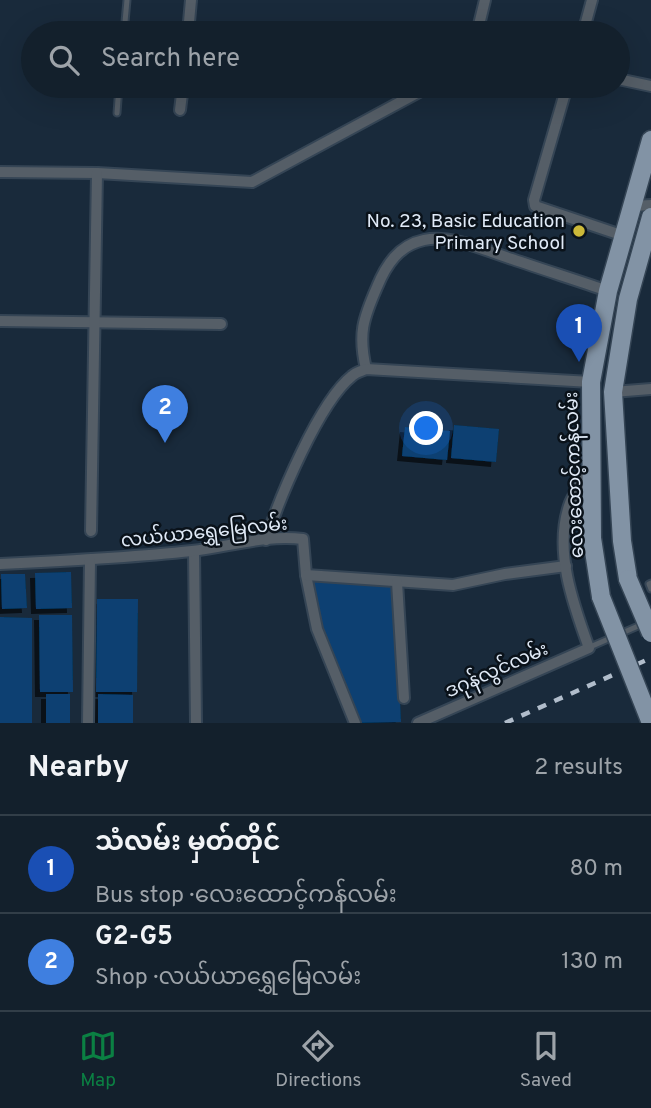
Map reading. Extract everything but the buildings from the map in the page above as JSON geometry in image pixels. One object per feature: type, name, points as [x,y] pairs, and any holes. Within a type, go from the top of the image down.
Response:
[{"type":"main road","name":"လေးထောင့်ကန်လမ်း","points":[[651,140],[642,205],[624,236],[608,291],[591,382],[590,466],[592,538],[601,597],[651,723]]},
{"type":"main road","points":[[651,216],[628,299],[614,392],[622,541],[628,579],[651,633]]},
{"type":"street","points":[[189,21],[191,0]]},
{"type":"street","points":[[480,21],[485,0]]},
{"type":"street","points":[[586,21],[592,0]]},
{"type":"street","points":[[630,82],[651,86]]},
{"type":"street","points":[[180,110],[182,98]]},
{"type":"street","points":[[0,172],[97,173],[252,182],[408,98]]},
{"type":"street","points":[[564,98],[534,200],[535,206],[624,236]]},
{"type":"street","points":[[91,531],[97,173]]},
{"type":"street","points":[[366,369],[361,344],[371,299],[382,275],[400,249],[424,240],[443,239],[471,246],[608,291]]},
{"type":"street","points":[[0,321],[221,324]]},
{"type":"street","points":[[266,540],[277,505],[328,404],[352,375],[366,369],[591,382]]},
{"type":"street","points":[[614,392],[651,390]]},
{"type":"street","points":[[589,648],[576,613],[566,566],[564,536],[570,503],[590,466]]},
{"type":"street","name":"လယ်ယာရွှေမြေလမ်း","points":[[0,564],[90,560],[194,551],[266,540],[303,539],[306,575],[317,629],[355,723]]},
{"type":"street","points":[[194,551],[197,723]]},
{"type":"street","points":[[88,723],[90,560]]},
{"type":"street","points":[[306,575],[453,585],[505,574],[566,566]]},
{"type":"street","points":[[397,582],[404,698]]},
{"type":"street","name":"ဒဂုန်လွင်လမ်း","points":[[418,723],[589,648]]},
{"type":"lane","points":[[125,21],[127,0]]},
{"type":"lane","points":[[117,113],[118,98]]},
{"type":"lane","points":[[651,583],[651,589]]},
{"type":"lane","points":[[589,648],[651,621]]},
{"type":"railway","points":[[505,723],[651,658]]},
{"type":"place","name":"No. 23, Basic Education Primary School","points":[[579,231]]},
{"type":"place","name":"သံလမ်း မှတ်တိုင်","points":[[579,362]]},
{"type":"place","name":"G2-G5","points":[[165,443]]}]
